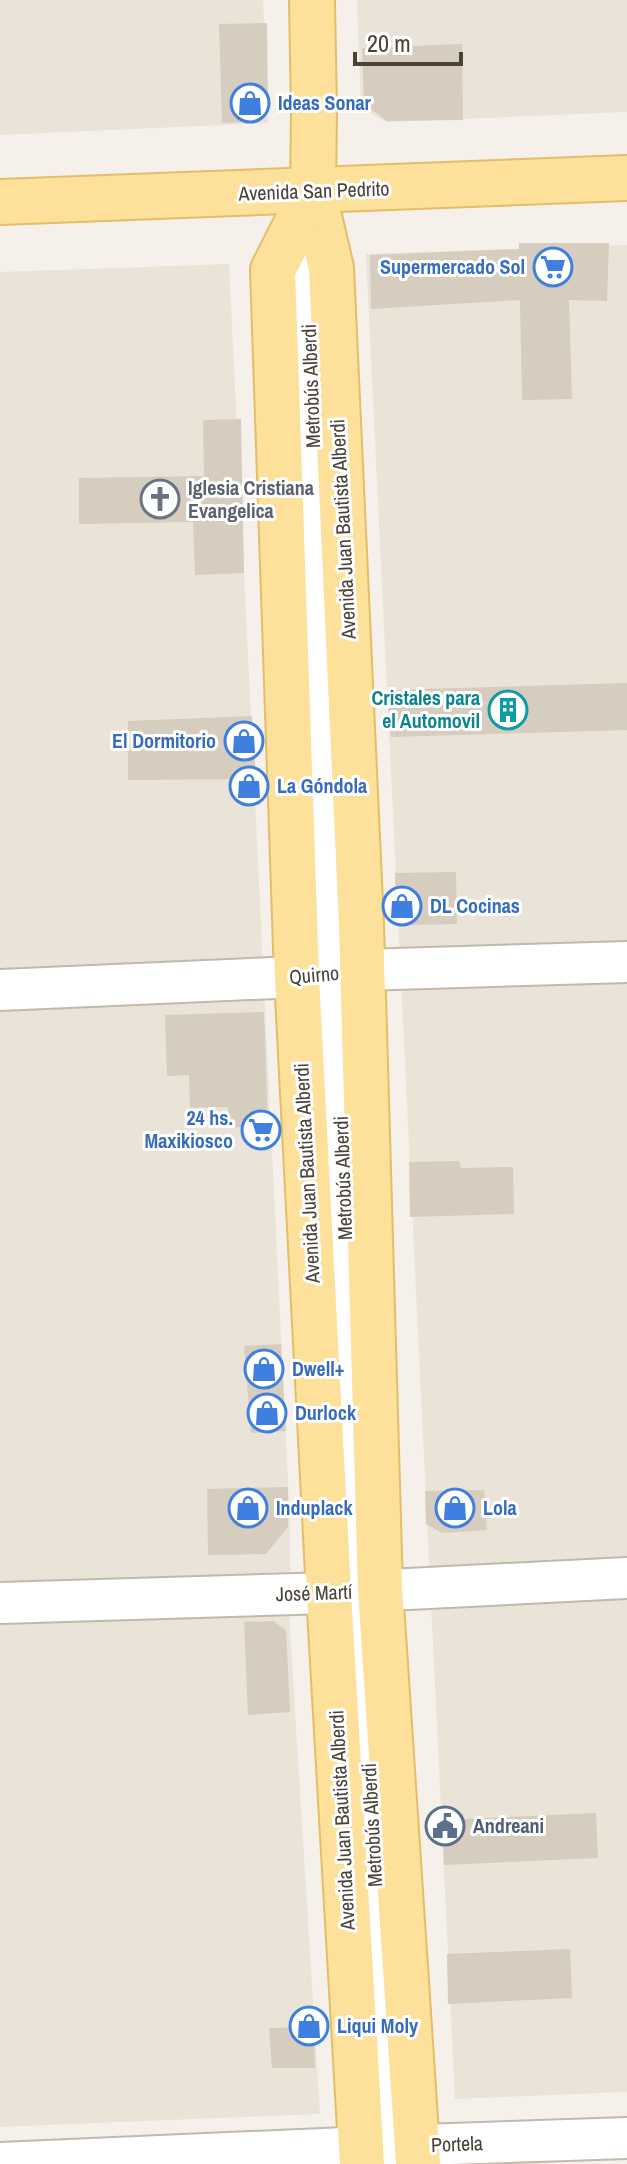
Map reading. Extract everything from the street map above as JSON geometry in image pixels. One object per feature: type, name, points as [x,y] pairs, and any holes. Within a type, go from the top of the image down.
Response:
[{"type":"main road","name":"Avenida Juan Bautista Alberdi","points":[[312,0],[313,191],[331,268],[332,974],[356,1591],[390,2155]]},
{"type":"main road","name":"Avenida San Pedrito","points":[[0,202],[627,178]]},
{"type":"main road","name":"Avenida Juan Bautista Alberdi","points":[[313,191],[273,270],[332,974],[356,1591]]},
{"type":"street","name":"Quirno","points":[[0,990],[627,962]]},
{"type":"street","name":"José Martí","points":[[0,1603],[627,1578]]},
{"type":"street","name":"Portela","points":[[0,2163],[390,2155],[627,2138]]},
{"type":"shaded area","points":[[0,0],[263,0],[268,123],[0,135]]},
{"type":"shaded area","points":[[357,0],[627,0],[627,112],[387,122],[361,109]]},
{"type":"shaded area","points":[[627,245],[627,2092],[455,2099],[366,254]]},
{"type":"shaded area","points":[[229,264],[290,1523],[290,1631],[320,2114],[0,2127],[0,272]]},
{"type":"building","points":[[267,23],[268,107],[247,122],[222,123],[219,24]]},
{"type":"building","points":[[462,44],[463,120],[387,121],[364,104],[362,48]]},
{"type":"building","points":[[519,243],[609,243],[607,301],[569,300],[572,399],[522,400],[520,300],[371,309],[370,255],[519,249]]},
{"type":"building","name":"Iglesia Cristiana Evangelica","points":[[241,419],[244,573],[195,575],[193,522],[79,524],[79,478],[204,476],[203,420]]},
{"type":"building","name":"Cristales para el Automovil","points":[[627,683],[627,730],[391,737],[387,690]]},
{"type":"building","points":[[252,716],[256,779],[128,780],[128,721]]},
{"type":"building","points":[[456,872],[457,924],[411,925],[396,911],[395,873]]},
{"type":"building","points":[[264,1012],[268,1127],[228,1127],[228,1107],[190,1108],[189,1075],[167,1076],[165,1015]]},
{"type":"building","points":[[459,1161],[461,1168],[513,1167],[514,1214],[410,1217],[409,1162]]},
{"type":"building","points":[[281,1344],[286,1431],[251,1433],[244,1346]]},
{"type":"building","name":"Induplack","points":[[288,1487],[288,1527],[266,1554],[208,1555],[207,1489]]},
{"type":"building","name":"Lola","points":[[484,1490],[487,1530],[442,1533],[426,1524],[425,1491]]},
{"type":"building","points":[[273,1621],[286,1630],[290,1712],[248,1715],[244,1622]]},
{"type":"building","points":[[596,1813],[598,1858],[444,1865],[442,1820]]},
{"type":"building","points":[[570,1949],[572,1998],[448,2004],[447,1954]]},
{"type":"building","points":[[314,2027],[315,2068],[272,2068],[269,2028]]},
{"type":"place","name":"Ideas Sonar","points":[[250,103]]},
{"type":"place","name":"Supermercado Sol","points":[[553,267]]},
{"type":"place","name":"Iglesia Cristiana Evangelica","points":[[160,499]]},
{"type":"place","name":"Cristales para el Automovil","points":[[508,710]]},
{"type":"place","name":"El Dormitorio","points":[[244,741]]},
{"type":"place","name":"La Góndola","points":[[249,786]]},
{"type":"place","name":"DL Cocinas","points":[[402,906]]},
{"type":"place","name":"24 hs. Maxikiosco","points":[[261,1130]]},
{"type":"place","name":"Dwell+","points":[[264,1369]]},
{"type":"place","name":"Durlock","points":[[267,1413]]},
{"type":"place","name":"Induplack","points":[[248,1508]]},
{"type":"place","name":"Lola","points":[[455,1508]]},
{"type":"place","name":"Andreani","points":[[445,1826]]},
{"type":"place","name":"Liqui Moly","points":[[309,2026]]}]
